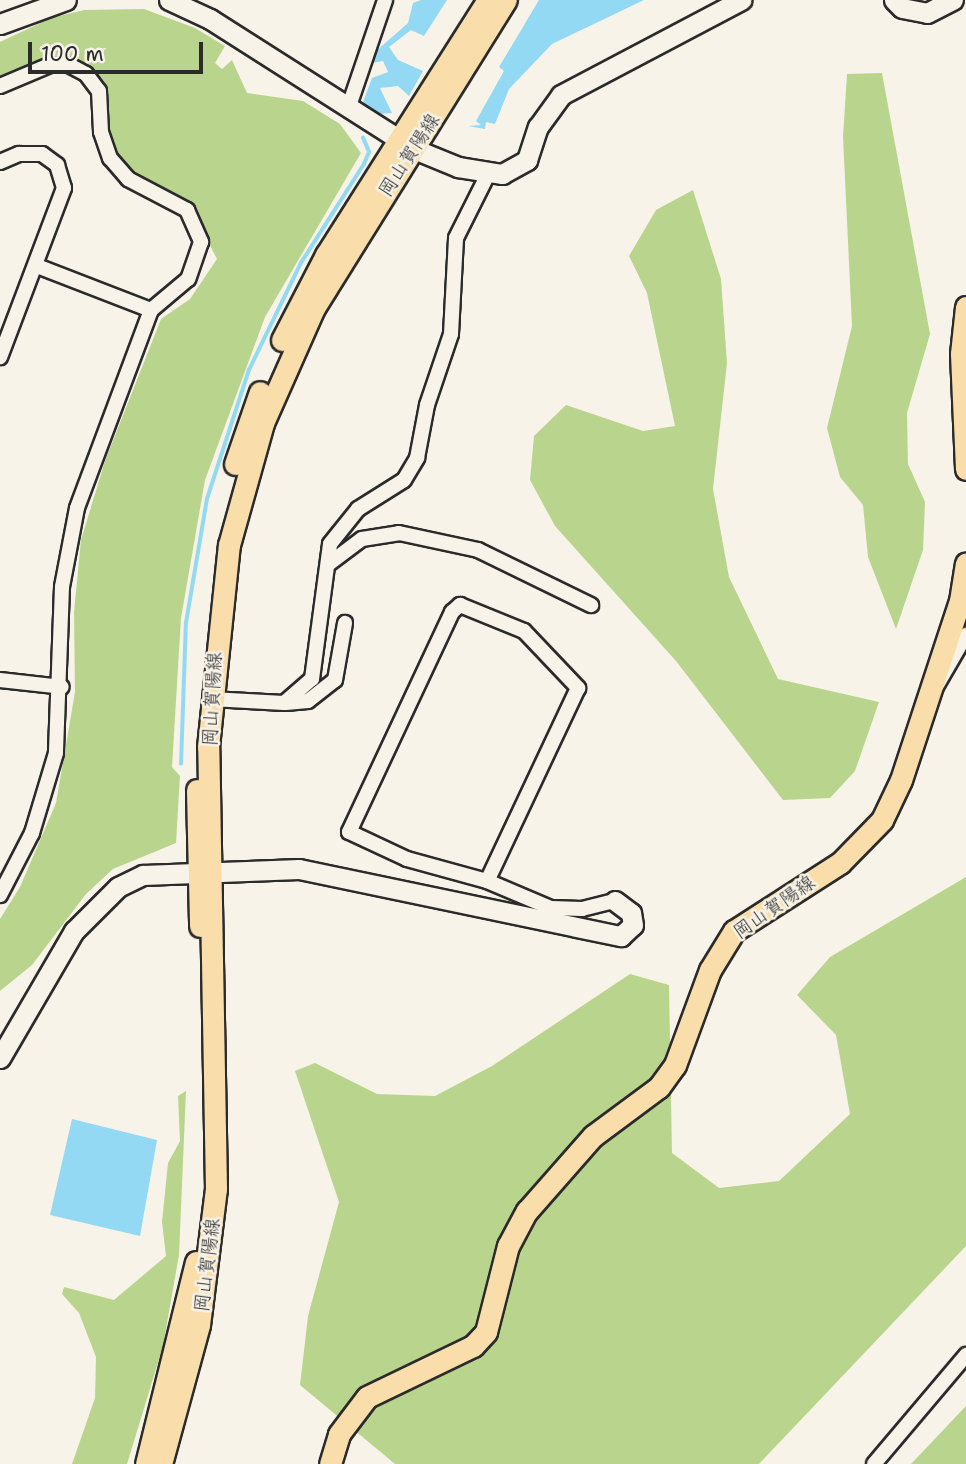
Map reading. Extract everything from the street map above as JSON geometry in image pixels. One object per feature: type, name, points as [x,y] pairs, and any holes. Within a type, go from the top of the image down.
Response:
[{"type":"main road","name":"岡山賀陽線","points":[[146,1464],[193,1278],[203,1189],[206,870],[211,699],[229,545],[263,423],[314,308],[488,0]]},
{"type":"main road","name":"岡山賀陽線","points":[[161,1464],[196,1338],[211,1252],[216,1189],[206,870],[197,698],[204,613],[231,478],[248,421],[297,309],[406,144],[506,0]]},
{"type":"main road","points":[[966,307],[961,354],[966,469]]},
{"type":"main road","name":"岡山賀陽線","points":[[330,1464],[339,1434],[367,1397],[473,1346],[486,1332],[508,1246],[527,1211],[593,1136],[659,1087],[675,1065],[710,970],[734,931],[840,863],[882,820],[901,780],[960,601],[966,563]]},
{"type":"street","points":[[0,24],[34,4],[66,0]]},
{"type":"street","points":[[169,0],[210,19],[406,144],[488,174],[517,170],[548,109],[575,84],[741,0]]},
{"type":"street","points":[[349,106],[385,0]]},
{"type":"street","points":[[894,0],[902,8],[927,13],[953,0]]},
{"type":"street","points":[[0,86],[50,65],[69,65],[86,74],[99,92],[104,146],[118,170],[178,203],[195,221],[201,242],[194,271],[151,310],[93,460],[67,549],[62,687],[46,795],[0,895]]},
{"type":"street","points":[[0,162],[35,152],[61,172],[63,197],[0,357]]},
{"type":"street","points":[[285,703],[312,679],[317,667],[330,544],[340,527],[404,480],[417,458],[427,405],[451,334],[456,238],[488,174]]},
{"type":"street","points":[[37,266],[151,310]]},
{"type":"street","points":[[330,563],[362,539],[399,533],[478,550],[591,605]]},
{"type":"street","points":[[1,1053],[74,931],[108,896],[143,875],[206,870],[299,869],[621,936],[633,925],[631,913],[615,901],[582,909],[551,908],[487,881],[407,859],[349,832],[452,612],[460,605],[524,631],[578,688],[487,881]]},
{"type":"street","points":[[211,699],[285,703],[308,701],[335,680],[345,623]]},
{"type":"street","points":[[928,693],[943,680],[966,635]]},
{"type":"street","points":[[0,680],[62,687]]},
{"type":"street","points":[[874,1464],[966,1355]]},
{"type":"green space","points":[[144,9],[195,28],[225,46],[215,63],[222,69],[232,60],[247,93],[303,101],[340,124],[361,153],[265,317],[205,480],[181,618],[172,767],[180,776],[176,843],[113,869],[86,894],[32,965],[0,991],[0,919],[20,887],[56,803],[75,692],[74,612],[81,540],[105,461],[161,319],[190,299],[217,259],[189,204],[131,173],[115,156],[100,81],[78,62],[48,56],[0,78],[0,42],[51,18],[84,10]]},
{"type":"green space","points":[[882,73],[930,334],[907,413],[908,464],[925,502],[923,550],[896,629],[868,557],[863,505],[840,477],[827,428],[852,326],[843,137],[847,74]]},
{"type":"green space","points":[[693,190],[721,279],[727,363],[713,489],[729,577],[778,679],[879,702],[855,771],[830,798],[783,800],[676,661],[555,526],[530,480],[534,436],[566,405],[643,431],[675,426],[647,293],[629,256],[656,210]]},
{"type":"green space","points":[[966,877],[966,1246],[759,1464],[395,1464],[300,1385],[308,1316],[339,1202],[295,1071],[315,1063],[377,1094],[435,1096],[492,1066],[630,974],[669,985],[672,1153],[719,1188],[779,1181],[850,1114],[836,1035],[797,995],[830,957]]},
{"type":"green space","points":[[186,1091],[179,1255],[163,1346],[131,1451],[127,1464],[72,1464],[95,1398],[96,1357],[79,1313],[62,1294],[64,1287],[114,1300],[166,1256],[162,1222],[168,1163],[180,1141],[178,1096]]},
{"type":"green space","points":[[966,1406],[966,1464],[911,1464]]},
{"type":"water","points":[[421,0],[447,0],[424,36],[411,30],[389,47],[398,60],[423,71],[409,96],[398,86],[380,88],[392,113],[377,114],[363,102],[372,78],[388,72],[383,61],[372,63],[375,52],[408,23],[413,3]]},
{"type":"water","points":[[539,0],[644,0],[552,44],[509,89],[495,124],[486,122],[485,129],[468,126],[481,125],[476,121],[504,71],[499,67]]},
{"type":"water","points":[[72,1119],[157,1140],[140,1236],[50,1215]]},
{"type":"waterway","points":[[181,764],[186,623],[207,499],[249,370],[301,263],[364,164],[369,152],[363,138]]}]
